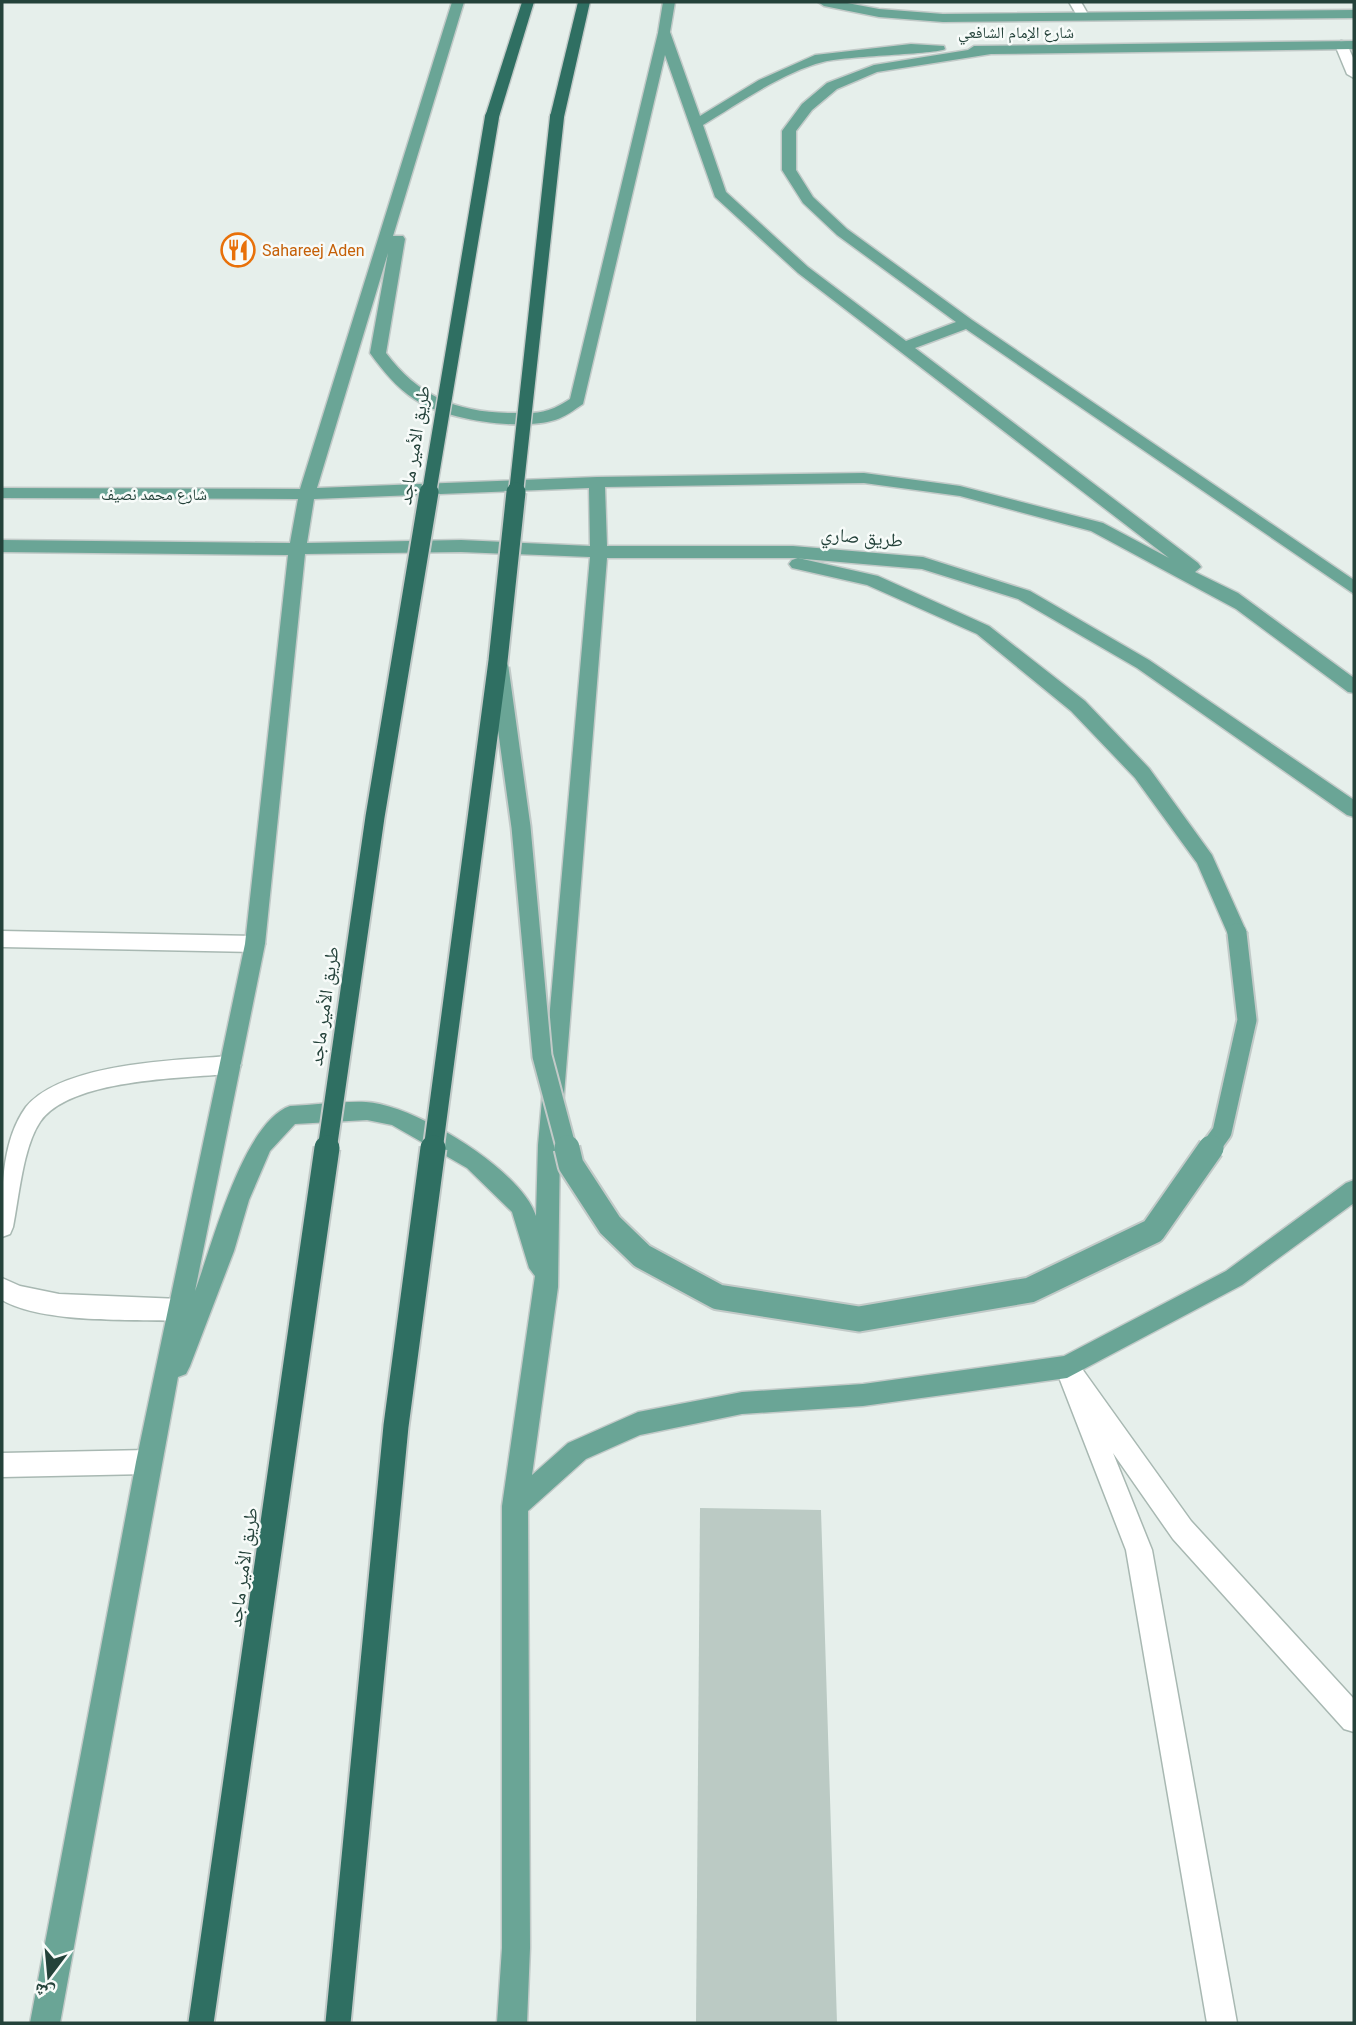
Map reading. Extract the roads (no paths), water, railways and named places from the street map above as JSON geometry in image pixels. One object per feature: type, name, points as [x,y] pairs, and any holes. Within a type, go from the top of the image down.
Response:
[{"type":"highway","name":"طريق الأمير ماجد","points":[[201,2023],[375,817],[492,117],[528,2]]},
{"type":"highway","points":[[338,2023],[396,1426],[498,661],[557,117],[584,2]]},
{"type":"main road","points":[[45,2023],[148,1462],[255,944],[297,550],[307,494],[458,2]]},
{"type":"main road","points":[[413,150],[378,353],[393,376],[406,388],[455,413],[489,418],[549,417],[577,401],[669,2]]},
{"type":"main road","name":"شارع الإمام الشافعي","points":[[824,2],[879,13],[943,18],[1083,16],[1348,45]]},
{"type":"main road","name":"شارع الإمام الشافعي","points":[[695,124],[764,83],[821,58],[911,48],[986,51],[1235,31],[1354,14]]},
{"type":"main road","points":[[664,32],[720,194],[803,270],[1354,687]]},
{"type":"main road","points":[[986,51],[874,69],[832,86],[807,107],[789,131],[789,170],[808,200],[842,232],[967,323],[1354,588]]},
{"type":"main road","points":[[905,346],[967,323]]},
{"type":"main road","name":"شارع محمد نصيف","points":[[2,494],[307,494],[597,482],[864,478],[960,491],[1097,527],[1243,605]]},
{"type":"main road","points":[[512,2023],[516,1948],[515,1506],[546,1287],[549,1145],[599,552],[597,482]]},
{"type":"main road","points":[[2,546],[297,550]]},
{"type":"main road","name":"طريق صاري","points":[[297,550],[461,546],[599,552],[793,552],[923,563],[1024,595],[1143,664],[1353,811]]},
{"type":"main road","points":[[498,661],[522,827],[542,1056],[571,1165],[610,1225],[642,1256],[718,1297],[859,1319],[1030,1290],[1153,1231],[1222,1132],[1247,1020],[1237,933],[1205,860],[1142,773],[1078,706],[983,630],[872,580],[780,561],[660,551]]},
{"type":"main road","points":[[155,1429],[222,1251],[238,1200],[262,1145],[290,1115],[368,1111],[397,1117],[475,1161],[522,1207],[546,1287]]},
{"type":"main road","points":[[515,1506],[577,1451],[638,1424],[742,1403],[863,1395],[1067,1367],[1234,1278],[1354,1190]]},
{"type":"street","points":[[1075,2],[1083,16]]},
{"type":"street","points":[[1348,45],[1354,74]]},
{"type":"street","points":[[2,939],[255,944]]},
{"type":"street","points":[[2,1227],[23,1136],[34,1114],[65,1090],[108,1078],[230,1065]]},
{"type":"street","points":[[2,1288],[7,1293],[31,1302],[180,1310]]},
{"type":"street","points":[[1067,1367],[1182,1530],[1354,1719]]},
{"type":"street","points":[[1067,1367],[1139,1550],[1222,2023]]},
{"type":"street","points":[[2,1465],[148,1462]]},
{"type":"place","name":"Sahareej Aden","points":[[238,250]]}]
